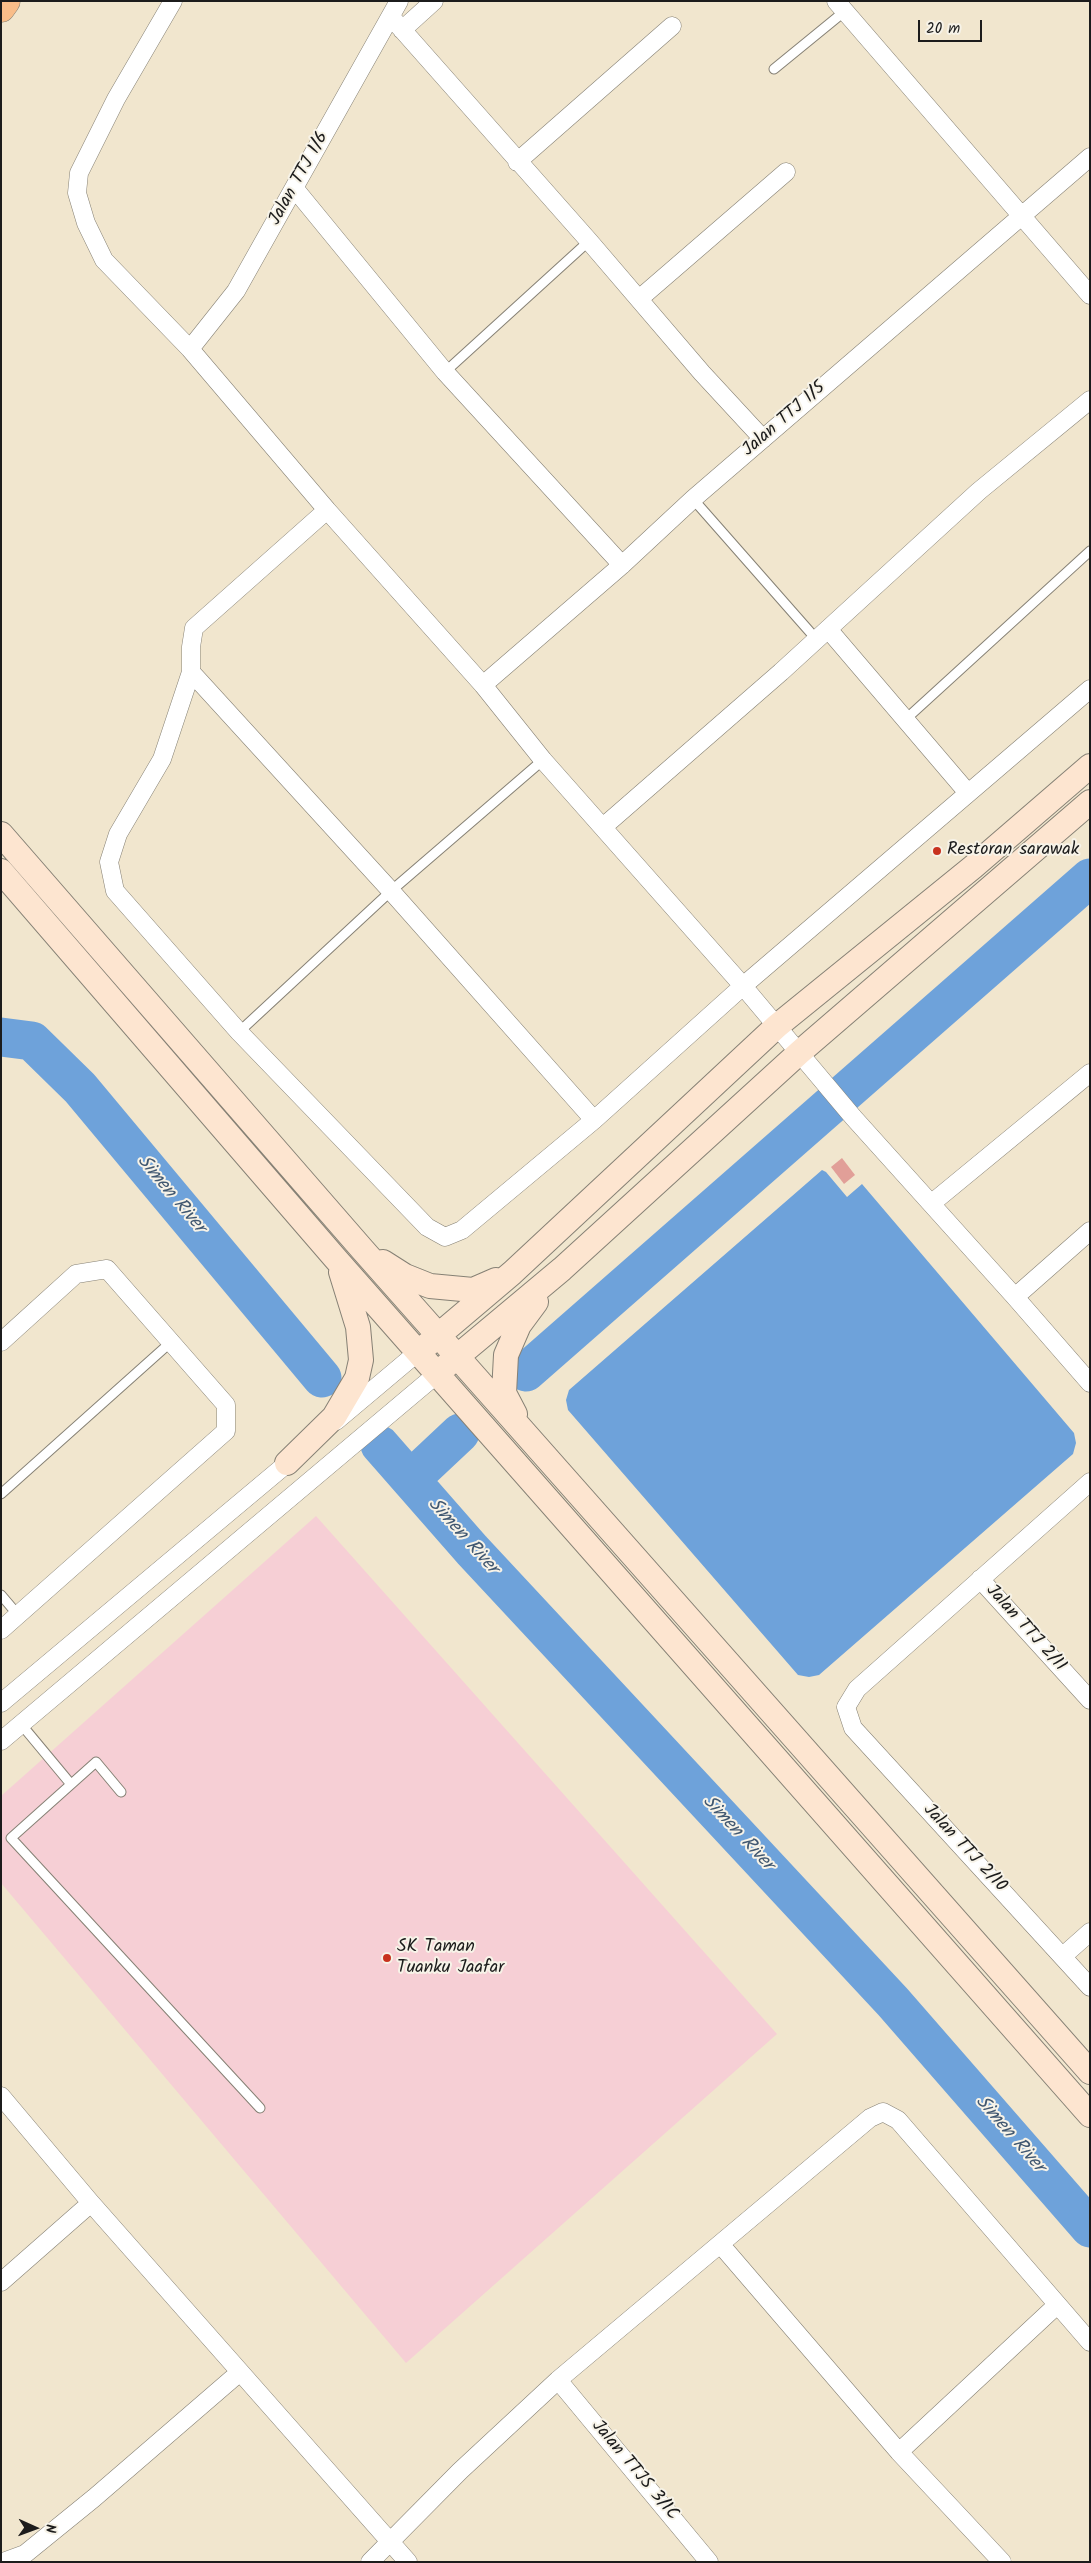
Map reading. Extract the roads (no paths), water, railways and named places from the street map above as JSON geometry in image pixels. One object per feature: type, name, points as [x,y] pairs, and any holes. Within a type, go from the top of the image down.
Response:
[{"type":"highway","points":[[1,8],[6,1]]},
{"type":"street","points":[[173,1],[116,99],[79,173],[76,193],[86,223],[104,260],[190,349],[327,510],[483,686],[543,760],[743,986],[854,1117],[1015,1296],[1090,1383]]},
{"type":"street","name":"Jalan TTJ 1/6","points":[[190,349],[236,291],[397,16],[434,1]]},
{"type":"street","points":[[840,6],[1090,295]]},
{"type":"street","points":[[397,16],[517,162],[590,241],[702,373],[763,439]]},
{"type":"street","points":[[517,162],[672,26]]},
{"type":"street","name":"Jalan TTJ 1/5","points":[[483,686],[622,565],[693,499],[1090,156]]},
{"type":"street","points":[[639,299],[786,172]]},
{"type":"street","points":[[295,189],[446,372],[622,565]]},
{"type":"street","points":[[603,827],[823,634],[979,491],[1090,400]]},
{"type":"street","points":[[327,510],[215,607],[194,628],[191,647],[191,672],[162,759],[118,834],[108,862],[115,891],[238,1032],[427,1227],[445,1237],[462,1230],[594,1120],[743,986],[1090,689]]},
{"type":"street","points":[[823,634],[906,719],[968,793]]},
{"type":"street","points":[[191,672],[391,891],[594,1120]]},
{"type":"street","points":[[1,1703],[512,1273],[777,1026],[973,867],[1090,766]]},
{"type":"street","points":[[1,1741],[562,1269],[800,1052],[1090,802]]},
{"type":"street","points":[[1,834],[362,1249],[1090,2072]]},
{"type":"street","points":[[1,871],[335,1258],[1090,2115]]},
{"type":"street","points":[[67,946],[85,930]]},
{"type":"street","points":[[932,1203],[1090,1073]]},
{"type":"street","points":[[1015,1296],[1090,1231]]},
{"type":"street","points":[[362,1249],[405,1276],[430,1286],[473,1290],[512,1273]]},
{"type":"street","points":[[287,1463],[334,1417],[357,1378],[360,1360],[358,1327],[348,1289],[335,1258]]},
{"type":"street","points":[[1,1342],[76,1274],[107,1269],[226,1405],[226,1431],[1,1630]]},
{"type":"street","points":[[522,1430],[504,1393],[506,1355],[519,1325],[562,1269]]},
{"type":"street","points":[[980,1579],[1090,1482]]},
{"type":"street","name":"Jalan TTJ 2/11","points":[[980,1579],[1090,1700]]},
{"type":"street","name":"Jalan TTJ 2/10","points":[[980,1579],[857,1689],[846,1707],[853,1728],[1090,1987]]},
{"type":"street","points":[[1063,1956],[1090,1932]]},
{"type":"street","points":[[1,2096],[91,2203],[408,2562]]},
{"type":"street","points":[[370,2562],[558,2380],[870,2118],[883,2112],[898,2120],[1090,2342]]},
{"type":"street","points":[[1,2282],[91,2203]]},
{"type":"street","points":[[721,2245],[900,2452],[1002,2562]]},
{"type":"street","points":[[900,2452],[1057,2305]]},
{"type":"street","points":[[3,2562],[25,2554],[33,2548],[240,2372]]},
{"type":"street","name":"Jalan TTJS 3/1C","points":[[558,2380],[710,2562]]},
{"type":"lane","points":[[774,69],[840,6]]},
{"type":"lane","points":[[446,372],[590,241]]},
{"type":"lane","points":[[693,499],[823,634]]},
{"type":"lane","points":[[906,719],[1090,551]]},
{"type":"lane","points":[[238,1032],[391,891],[543,760]]},
{"type":"lane","points":[[1,1494],[171,1342]]},
{"type":"lane","points":[[1,1595],[18,1615]]},
{"type":"lane","points":[[21,1724],[70,1783]]},
{"type":"lane","points":[[121,1792],[96,1762],[70,1783],[11,1838],[260,2108]]},
{"type":"water","points":[[822,1170],[826,1172],[847,1197],[862,1184],[1074,1433],[1076,1443],[1073,1454],[819,1675],[809,1677],[798,1675],[568,1410],[566,1400],[569,1390]]},
{"type":"waterway","points":[[526,1372],[1090,878]]},
{"type":"waterway","name":"Simen River","points":[[1,1037],[32,1041],[80,1088],[322,1378]]},
{"type":"waterway","points":[[411,1479],[460,1433]]},
{"type":"waterway","name":"Simen River","points":[[380,1445],[472,1550],[893,2002],[1090,2228]]},
{"type":"place","name":"Restoran sarawak","points":[[937,851]]},
{"type":"place","name":"SK Taman Tuanku Jaafar","points":[[387,1958]]}]
